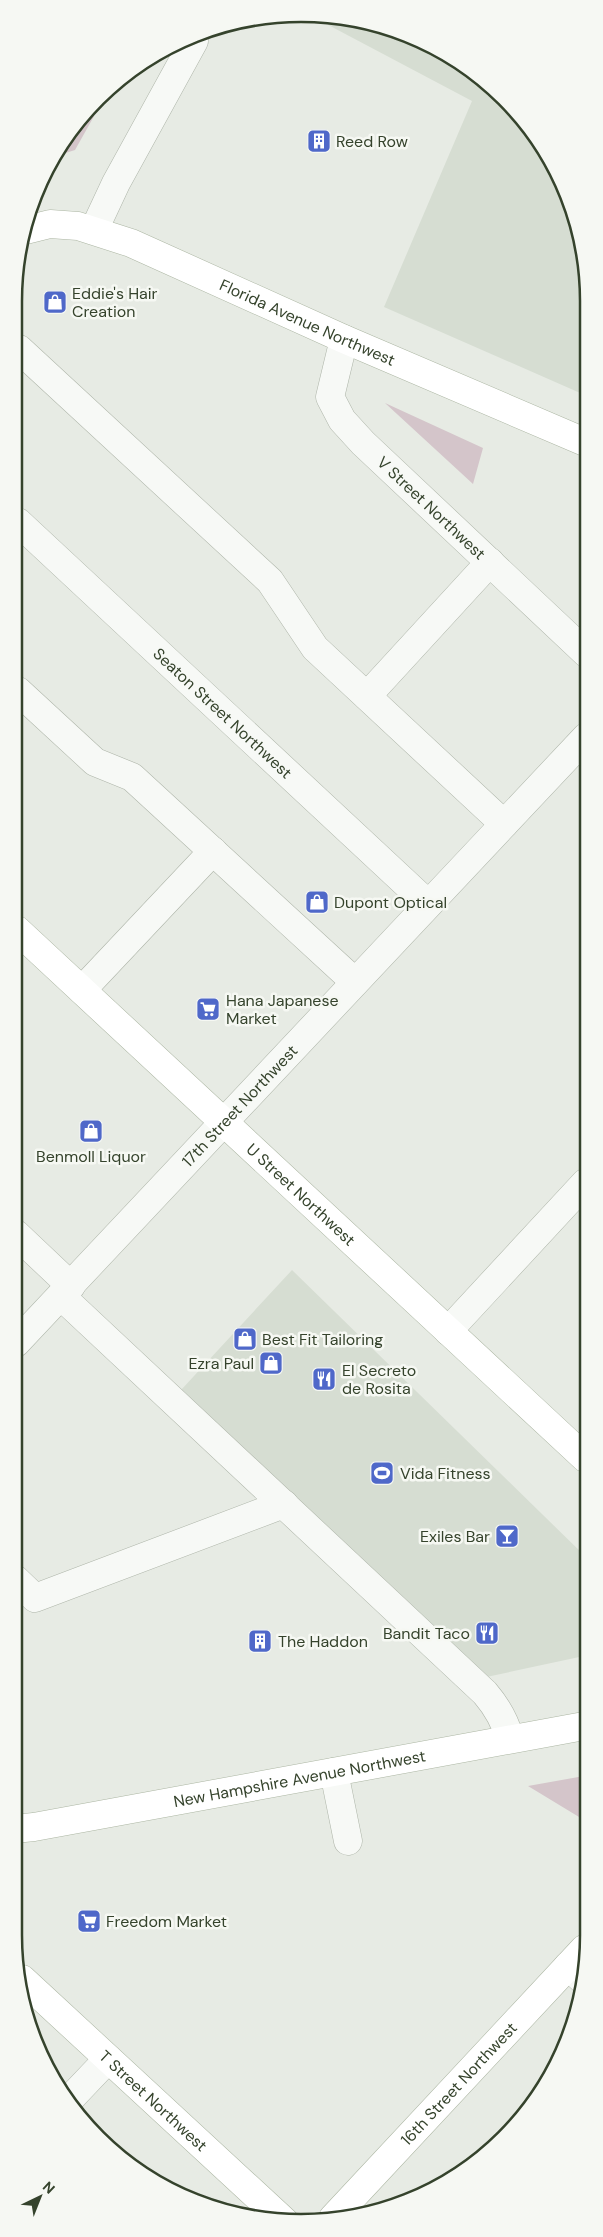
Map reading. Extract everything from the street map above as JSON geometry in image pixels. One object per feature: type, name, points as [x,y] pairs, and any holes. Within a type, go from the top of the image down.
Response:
[{"type":"main road","name":"Florida Avenue Northwest","points":[[32,228],[50,224],[78,226],[131,243],[344,339],[580,440]]},
{"type":"main road","name":"U Street Northwest","points":[[23,936],[580,1453]]},
{"type":"main road","name":"New Hampshire Avenue Northwest","points":[[23,1829],[580,1727]]},
{"type":"main road","name":"16th Street Northwest","points":[[339,2212],[578,1966]]},
{"type":"main road","name":"T Street Northwest","points":[[27,1984],[274,2213]]},
{"type":"street","points":[[94,230],[116,183],[191,46]]},
{"type":"street","name":"V Street Northwest","points":[[344,339],[330,396],[342,420],[363,443],[580,646]]},
{"type":"street","points":[[23,352],[270,581],[315,648],[504,824]]},
{"type":"street","name":"Seaton Street Northwest","points":[[23,527],[428,904]]},
{"type":"street","points":[[367,696],[490,562]]},
{"type":"street","points":[[23,696],[95,762],[132,777],[355,982]]},
{"type":"street","name":"17th Street Northwest","points":[[23,1336],[580,743]]},
{"type":"street","points":[[82,990],[213,851]]},
{"type":"street","points":[[448,1331],[580,1188]]},
{"type":"street","points":[[23,1242],[66,1291],[284,1504],[485,1693],[493,1702],[506,1725],[510,1739]]},
{"type":"street","points":[[23,1587],[35,1598],[284,1504]]},
{"type":"street","points":[[334,1772],[348,1841]]},
{"type":"street","points":[[74,2096],[108,2059]]},
{"type":"shaded area","points":[[326,24],[356,28],[391,37],[441,60],[471,80],[499,104],[533,146],[552,178],[566,212],[575,247],[580,283],[580,393],[384,307],[472,101]]},
{"type":"shaded area","points":[[95,115],[75,150],[66,153]]},
{"type":"shaded area","points":[[385,403],[483,448],[473,484]]},
{"type":"shaded area","points":[[292,1270],[580,1551],[580,1657],[463,1682],[169,1403]]},
{"type":"shaded area","points":[[580,1777],[580,1818],[528,1786]]},
{"type":"place","name":"Reed Row","points":[[319,141]]},
{"type":"place","name":"Eddie's Hair Creation","points":[[55,302]]},
{"type":"place","name":"Dupont Optical","points":[[317,902]]},
{"type":"place","name":"Hana Japanese Market","points":[[208,1009]]},
{"type":"place","name":"Benmoll Liquor","points":[[91,1131]]},
{"type":"place","name":"Best Fit Tailoring","points":[[245,1339]]},
{"type":"place","name":"Ezra Paul","points":[[271,1363]]},
{"type":"place","name":"El Secreto de Rosita","points":[[324,1379]]},
{"type":"place","name":"Vida Fitness","points":[[382,1473]]},
{"type":"place","name":"Exiles Bar","points":[[507,1536]]},
{"type":"place","name":"Bandit Taco","points":[[487,1633]]},
{"type":"place","name":"The Haddon","points":[[260,1641]]},
{"type":"place","name":"Freedom Market","points":[[89,1921]]}]
